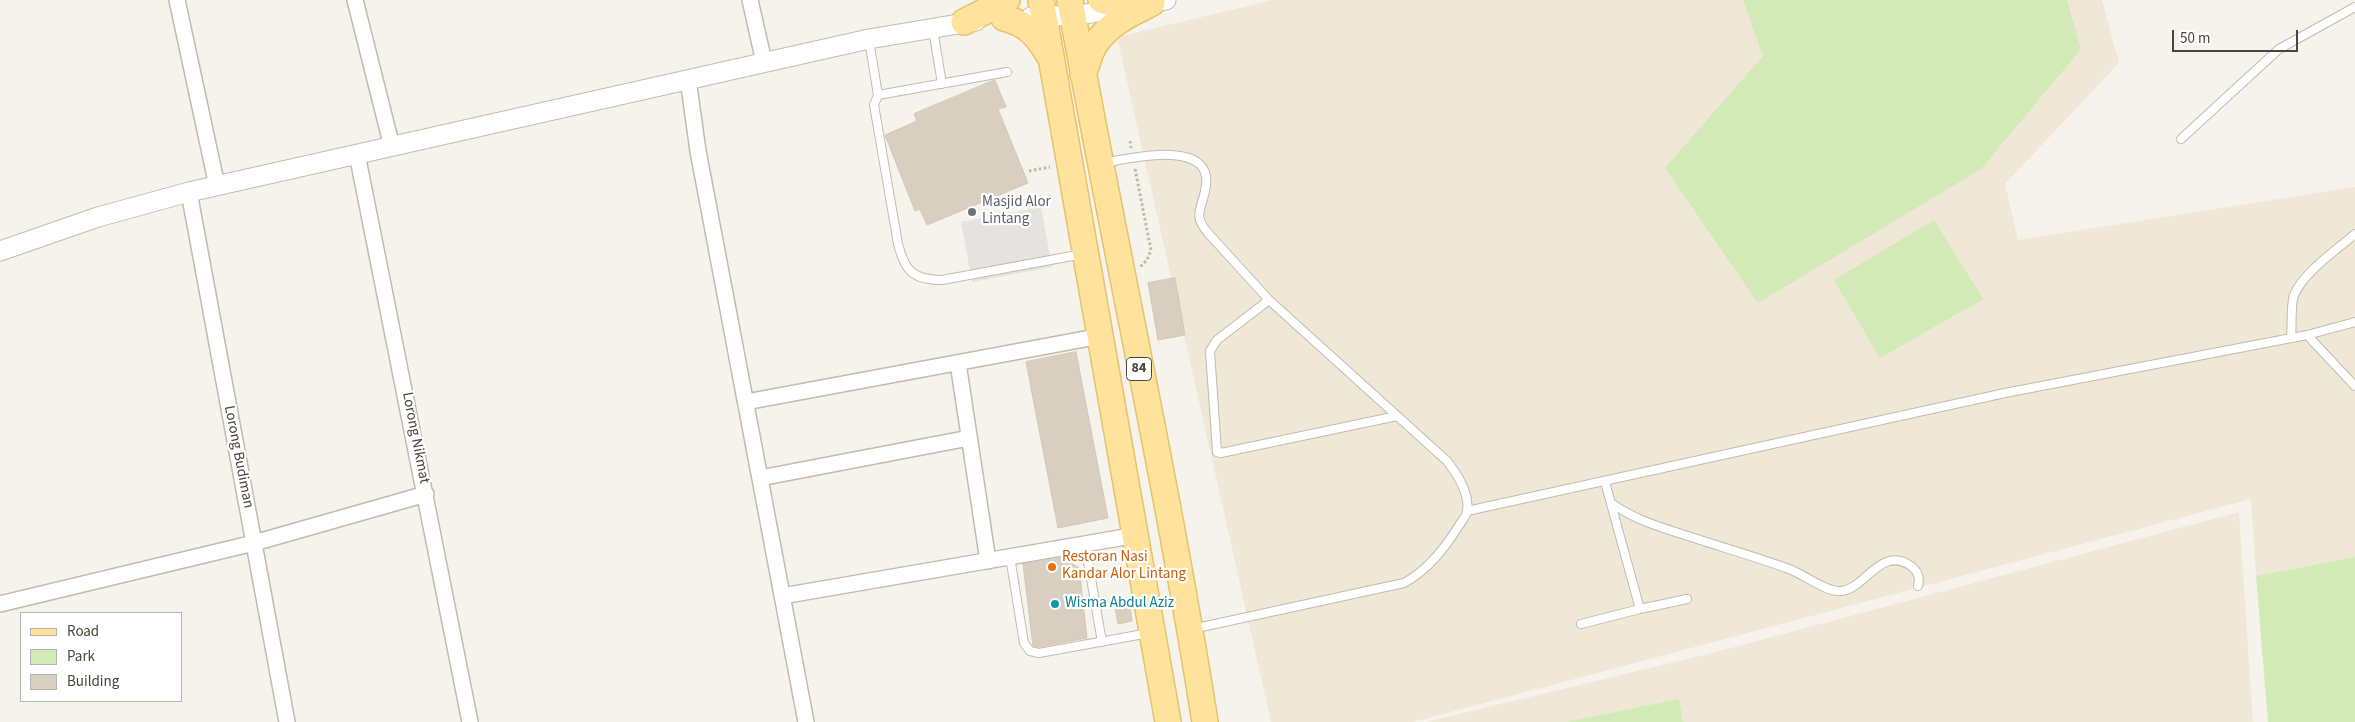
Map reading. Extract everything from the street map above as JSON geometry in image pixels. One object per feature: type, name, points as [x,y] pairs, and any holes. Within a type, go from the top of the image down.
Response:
[{"type":"main road","points":[[1101,0],[1115,4],[1159,1]]},
{"type":"main road","points":[[1083,75],[1090,54],[1102,35],[1118,21],[1159,1]]},
{"type":"main road","name":"84","points":[[1042,8],[1137,536],[1168,722]]},
{"type":"main road","name":"84","points":[[1071,8],[1099,164],[1190,629],[1205,722]]},
{"type":"main road","points":[[964,22],[1005,9],[1017,22],[1031,30],[1051,58]]},
{"type":"street","points":[[178,0],[217,186]]},
{"type":"street","points":[[355,0],[392,146]]},
{"type":"street","points":[[750,0],[764,62]]},
{"type":"street","points":[[1005,9],[1071,8],[1159,1]]},
{"type":"street","points":[[0,250],[98,217],[189,192],[764,62],[869,39],[964,22]]},
{"type":"street","points":[[688,79],[698,151],[806,722]]},
{"type":"street","name":"Lorong Nikmat","points":[[357,154],[470,722]]},
{"type":"street","name":"Lorong Budiman","points":[[189,192],[287,722]]},
{"type":"street","points":[[746,402],[1101,336]]},
{"type":"street","points":[[958,363],[988,561]]},
{"type":"street","points":[[760,478],[969,438]]},
{"type":"street","points":[[0,604],[254,543],[426,494]]},
{"type":"street","points":[[782,596],[1137,536]]},
{"type":"lane","points":[[2181,139],[2279,49],[2355,7]]},
{"type":"lane","points":[[932,27],[942,84]]},
{"type":"lane","points":[[869,39],[878,95],[874,105],[898,244],[903,262],[912,273],[927,280],[942,280],[1086,253]]},
{"type":"lane","points":[[878,95],[1007,72]]},
{"type":"lane","points":[[1099,164],[1133,157],[1185,155],[1194,159],[1203,170],[1207,180],[1199,207],[1201,224],[1269,300],[1398,416],[1456,472],[1465,496],[1467,512],[1455,532],[1427,568],[1404,583],[1190,629]]},
{"type":"lane","points":[[2291,338],[2293,299],[2296,291],[2308,276],[2355,234]]},
{"type":"lane","points":[[1269,300],[1217,340],[1210,351],[1217,452],[1221,453],[1398,416]]},
{"type":"lane","points":[[1467,512],[2005,393],[2307,335],[2355,322]]},
{"type":"lane","points":[[2307,335],[2355,386]]},
{"type":"lane","points":[[1605,482],[1640,609]]},
{"type":"lane","points":[[1611,503],[1639,520],[1790,569],[1834,591],[1848,589],[1877,567],[1891,561],[1905,563],[1916,571],[1920,577],[1918,586]]},
{"type":"lane","points":[[1086,544],[1102,642]]},
{"type":"lane","points":[[1010,557],[1026,647],[1039,653],[1153,633]]},
{"type":"lane","points":[[1581,624],[1687,598]]},
{"type":"path","points":[[1120,272],[1139,268],[1147,260],[1151,250],[1130,140]]},
{"type":"shaded area","points":[[1273,0],[2102,0],[2119,63],[2005,184],[2018,240],[2355,187],[2355,557],[2256,576],[2251,499],[1413,722],[1271,722],[1117,37]]},
{"type":"shaded area","points":[[1041,207],[1052,267],[972,282],[961,222]]},
{"type":"shaded area","points":[[2239,512],[2253,722],[1426,722],[1716,652]]},
{"type":"green space","points":[[1743,0],[2067,0],[2081,49],[1981,169],[1758,303],[1665,168],[1763,56]]},
{"type":"green space","points":[[1934,220],[1983,299],[1880,358],[1834,280]]},
{"type":"green space","points":[[2355,557],[2355,722],[2268,722],[2256,576]]},
{"type":"green space","points":[[1679,699],[1683,722],[1566,722]]},
{"type":"building","points":[[995,80],[1006,107],[998,109],[1028,183],[927,225],[920,209],[915,211],[885,135],[917,121],[914,114]]},
{"type":"building","points":[[1175,278],[1185,335],[1158,340],[1148,283]]},
{"type":"building","points":[[1076,352],[1108,518],[1058,528],[1026,362]]},
{"type":"building","name":"Wisma Abdul Aziz","points":[[1064,558],[1079,568],[1087,638],[1039,647],[1033,646],[1023,564]]},
{"type":"building","points":[[1129,599],[1132,621],[1118,624],[1114,602]]},
{"type":"place","name":"Masjid Alor Lintang","points":[[972,212]]},
{"type":"place","name":"Restoran Nasi Kandar Alor Lintang","points":[[1052,567]]},
{"type":"place","name":"Wisma Abdul Aziz","points":[[1055,604]]}]
